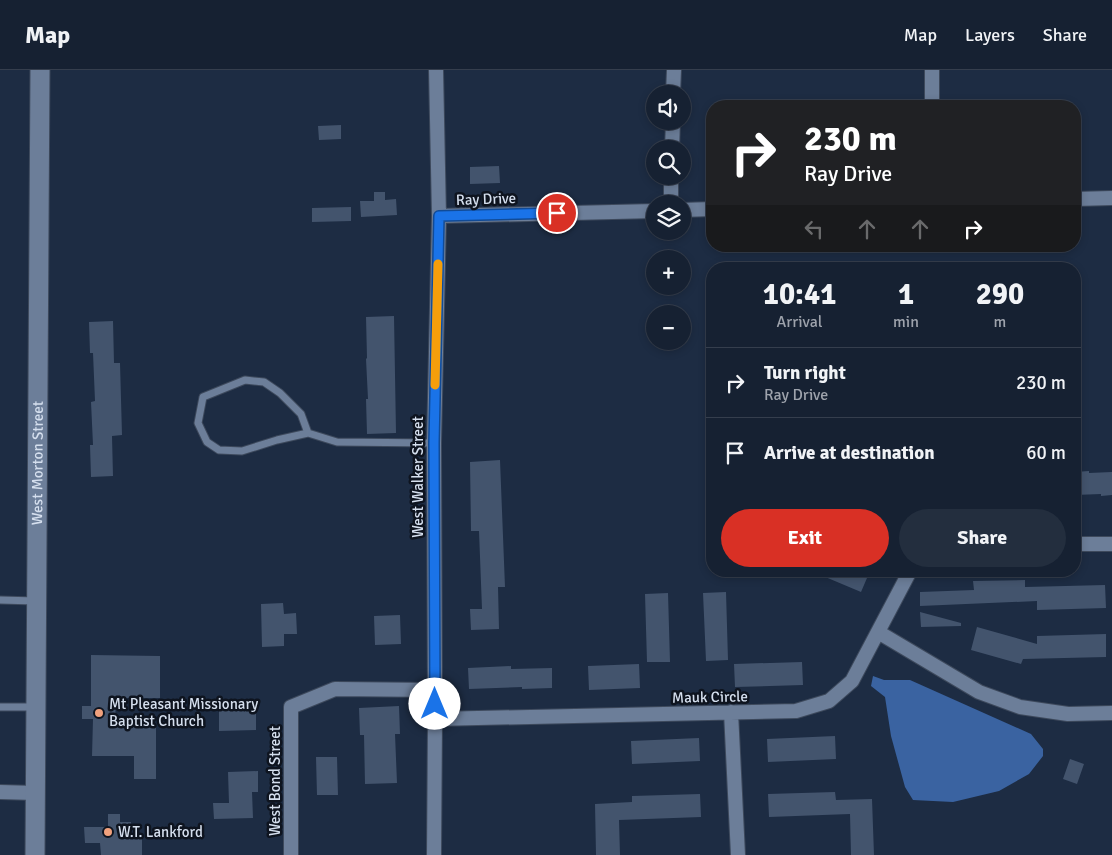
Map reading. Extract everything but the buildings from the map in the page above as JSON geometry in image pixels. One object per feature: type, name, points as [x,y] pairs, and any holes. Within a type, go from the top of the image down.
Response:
[{"type":"main road","name":"West Morton Street","points":[[35,855],[40,70]]},
{"type":"street","name":"West Walker Street","points":[[434,855],[434,443],[439,216],[436,70]]},
{"type":"street","points":[[673,85],[674,70]]},
{"type":"street","points":[[932,70],[932,100]]},
{"type":"street","points":[[1081,199],[1112,198]]},
{"type":"street","points":[[691,210],[706,209]]},
{"type":"street","name":"Ray Drive","points":[[439,216],[646,211]]},
{"type":"street","points":[[1081,544],[1112,544]]},
{"type":"street","name":"Mauk Circle","points":[[435,719],[796,711],[830,701],[852,681],[907,577]]},
{"type":"street","points":[[878,632],[979,692],[1020,707],[1068,714],[1112,712]]},
{"type":"street","name":"West Bond Street","points":[[291,855],[291,707],[335,689],[435,690]]},
{"type":"street","points":[[731,712],[738,855]]},
{"type":"street","points":[[0,792],[36,793]]},
{"type":"lane","points":[[308,433],[301,414],[280,393],[264,382],[245,380],[203,397],[198,423],[207,442],[219,450],[242,451],[308,433],[337,442],[434,443]]},
{"type":"lane","points":[[0,600],[36,601]]},
{"type":"lane","points":[[0,706],[36,707]]},
{"type":"water","points":[[873,676],[884,680],[910,680],[1031,734],[1043,749],[1043,756],[1029,774],[999,791],[953,802],[913,800],[905,787],[891,736],[885,697],[871,686]]},
{"type":"slow traffic","points":[[435,385],[438,264]]},
{"type":"place","name":"Mt Pleasant Missionary Baptist Church","points":[[99,713]]},
{"type":"place","name":"W.T. Lankford","points":[[108,832]]},
{"type":"route","points":[[435,704],[434,443],[439,216],[557,213]]}]
